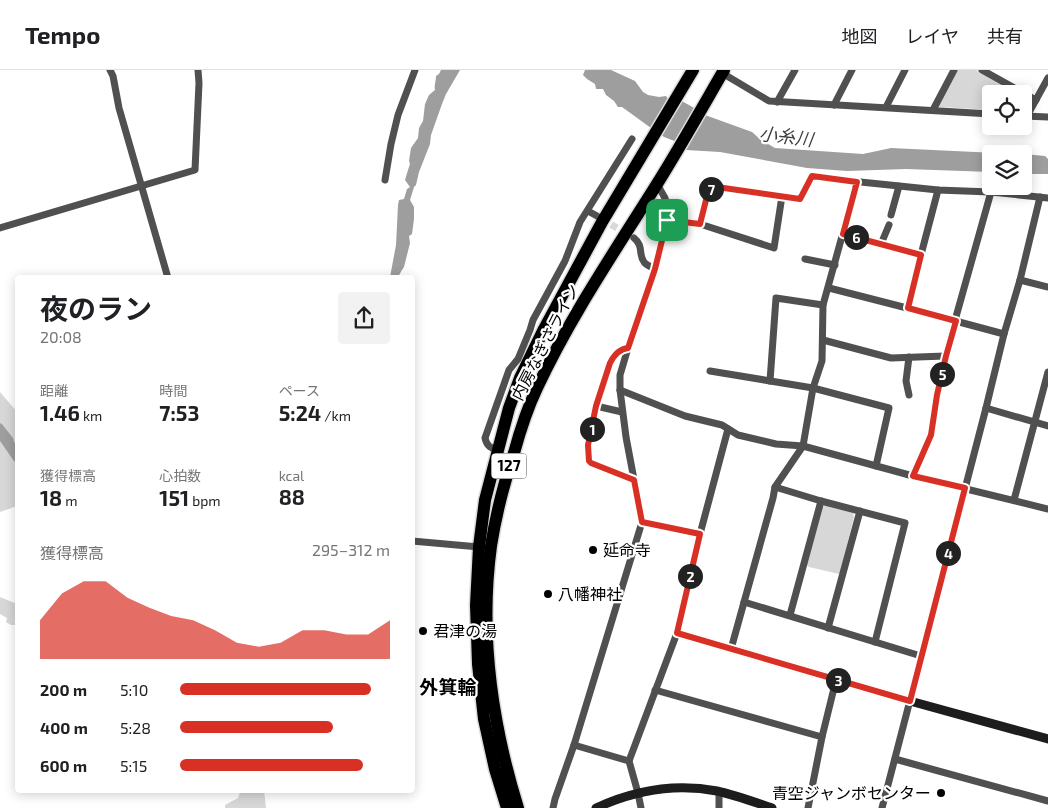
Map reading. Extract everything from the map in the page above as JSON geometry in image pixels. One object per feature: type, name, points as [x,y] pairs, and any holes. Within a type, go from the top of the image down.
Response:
[{"type":"highway","name":"内房なぎさライン","points":[[507,808],[495,769],[484,719],[476,605],[479,547],[486,500],[498,450],[509,408],[520,378],[544,329],[602,222],[693,70]]},
{"type":"highway","name":"内房なぎさライン","points":[[518,808],[505,764],[497,722],[490,675],[487,636],[491,547],[505,480],[519,434],[536,389],[586,296],[672,160],[723,72]]},
{"type":"street","points":[[110,70],[113,76],[119,108],[167,275]]},
{"type":"street","points":[[0,228],[195,170],[198,70]]},
{"type":"street","points":[[385,180],[398,115],[415,70]]},
{"type":"street","points":[[777,102],[795,70]]},
{"type":"street","points":[[834,104],[852,70]]},
{"type":"street","points":[[886,107],[905,70]]},
{"type":"street","points":[[933,110],[954,70]]},
{"type":"street","points":[[982,70],[1036,100]]},
{"type":"street","points":[[723,72],[769,101],[982,113]]},
{"type":"street","points":[[1032,106],[1048,78]]},
{"type":"street","points":[[1032,116],[1048,117]]},
{"type":"street","points":[[498,450],[489,447],[485,438],[509,370],[518,359],[533,320],[565,261],[580,222],[632,139]]},
{"type":"street","points":[[700,224],[708,192],[712,188],[717,187],[800,199],[812,176],[938,190],[982,192]]},
{"type":"street","points":[[731,649],[775,487],[803,446],[813,388],[822,361],[824,305],[857,182]]},
{"type":"street","points":[[553,808],[554,799],[574,745],[642,522],[622,412],[620,375],[655,269],[667,220],[666,198],[657,184]]},
{"type":"street","points":[[891,215],[898,186]]},
{"type":"street","points":[[908,308],[938,190]]},
{"type":"street","points":[[913,476],[931,435],[937,395],[946,356],[990,195]]},
{"type":"street","points":[[882,808],[1004,334],[1044,197],[1023,195]]},
{"type":"street","points":[[667,220],[700,224],[774,248],[782,196]]},
{"type":"street","points":[[588,211],[597,216]]},
{"type":"street","points":[[881,244],[889,225]]},
{"type":"street","points":[[843,234],[921,255]]},
{"type":"street","points":[[634,238],[639,242],[644,264],[655,269]]},
{"type":"street","points":[[805,260],[835,266]]},
{"type":"street","points":[[556,278],[568,285]]},
{"type":"street","points":[[1020,280],[1048,287]]},
{"type":"street","points":[[829,288],[1004,334]]},
{"type":"street","points":[[770,380],[776,298],[824,305]]},
{"type":"street","points":[[823,340],[892,358],[946,356]]},
{"type":"street","points":[[628,348],[622,349],[613,357],[610,363],[596,406],[588,445],[589,461],[591,463],[634,480]]},
{"type":"street","points":[[909,357],[906,382],[909,395]]},
{"type":"street","points":[[710,371],[813,388],[890,408],[876,466]]},
{"type":"street","points":[[1014,500],[1048,374]]},
{"type":"street","points":[[620,390],[685,416],[722,425],[738,435],[776,444],[803,446],[913,476],[1048,509]]},
{"type":"street","points":[[596,406],[622,412]]},
{"type":"street","points":[[986,408],[1048,426]]},
{"type":"street","points":[[641,808],[628,761],[677,633],[700,534],[728,429]]},
{"type":"street","points":[[775,487],[905,523],[875,642]]},
{"type":"street","points":[[790,615],[821,501]]},
{"type":"street","points":[[828,628],[860,511]]},
{"type":"street","points":[[642,522],[700,534]]},
{"type":"street","points":[[415,541],[479,547]]},
{"type":"street","points":[[744,602],[921,656]]},
{"type":"street","points":[[677,633],[836,680],[1048,739]]},
{"type":"street","points":[[808,808],[836,680]]},
{"type":"street","points":[[656,690],[822,737]]},
{"type":"street","points":[[574,745],[628,761]]},
{"type":"street","points":[[895,759],[1048,801]]},
{"type":"street","points":[[596,808],[638,793],[669,787],[696,788],[719,792],[772,808]]},
{"type":"street","points":[[719,792],[719,808]]},
{"type":"shaded area","points":[[441,70],[460,70],[442,104],[410,200],[414,207],[414,219],[404,267],[399,275],[390,275],[396,245],[399,200],[404,199],[407,189],[410,187],[405,180],[410,164],[411,148],[418,138],[425,104],[429,95],[435,90],[436,76]]},
{"type":"shaded area","points":[[585,70],[611,70],[635,81],[643,92],[648,95],[666,96],[668,99],[651,128],[622,107],[618,107],[606,95],[603,89],[596,89],[595,84],[583,75]]},
{"type":"shaded area","points":[[957,70],[976,70],[1004,85],[982,85],[982,109],[940,107],[938,105]]},
{"type":"shaded area","points":[[680,100],[696,109],[677,142],[660,134]]},
{"type":"shaded area","points":[[705,115],[752,132],[775,148],[863,154],[891,148],[982,152],[982,172],[906,169],[847,171],[807,168],[720,152],[686,150]]},
{"type":"shaded area","points":[[1032,155],[1045,156],[1048,159],[1048,174],[1032,174]]},
{"type":"shaded area","points":[[0,392],[15,410],[15,444],[0,423]]},
{"type":"shaded area","points":[[0,423],[15,443],[15,462],[13,460],[0,441]]},
{"type":"shaded area","points":[[0,441],[15,462],[15,507],[0,512]]},
{"type":"shaded area","points":[[826,505],[853,513],[854,517],[839,574],[807,565],[822,507]]},
{"type":"shaded area","points":[[0,597],[15,603],[15,625],[6,622],[7,618],[0,614]]},
{"type":"shaded area","points":[[240,793],[264,793],[266,808],[225,808],[225,805],[238,798]]},
{"type":"tunnel","points":[[602,219],[627,234]]},
{"type":"place","name":"延命寺","points":[[593,550]]},
{"type":"place","name":"八幡神社","points":[[548,594]]},
{"type":"place","name":"君津の湯","points":[[423,631]]},
{"type":"place","name":"青空ジャンボセンター","points":[[941,793]]},
{"type":"district","name":"外箕輪","points":[[448,687]]},
{"type":"route","points":[[812,176],[857,182],[843,234],[921,255],[908,308],[956,321],[937,395],[931,435],[913,476],[965,488],[910,701],[677,633],[700,534],[642,522],[634,480],[589,461],[588,445],[596,406],[613,357],[622,349],[628,348],[655,269],[667,220],[700,224],[708,192],[712,188],[717,187],[800,199],[812,176]]},
{"type":"water label","name":"小糸川","points":[[786,137]]}]
